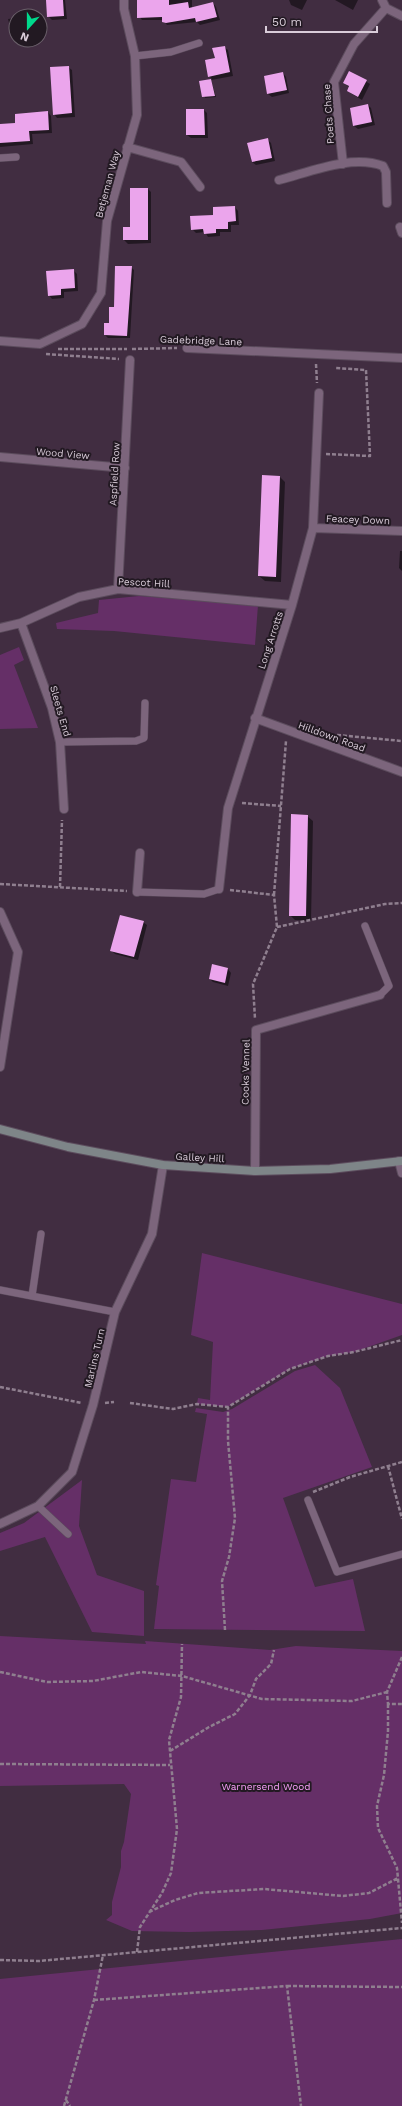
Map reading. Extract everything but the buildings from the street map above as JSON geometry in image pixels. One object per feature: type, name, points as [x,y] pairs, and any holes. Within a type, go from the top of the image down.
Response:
[{"type":"street","name":"Betjeman Way","points":[[40,344],[82,324],[100,293],[107,221],[127,146],[137,116],[135,56],[124,9],[124,0]]},
{"type":"street","points":[[382,0],[386,8],[402,16]]},
{"type":"street","name":"Poets Chase","points":[[343,164],[334,82],[354,44],[386,8]]},
{"type":"street","points":[[127,146],[181,162],[200,187]]},
{"type":"street","points":[[279,180],[343,164],[373,162],[383,166],[386,172],[387,203]]},
{"type":"street","points":[[0,341],[40,344]]},
{"type":"street","name":"Gadebridge Lane","points":[[187,348],[402,358]]},
{"type":"street","name":"Aspfield Row","points":[[118,589],[130,360]]},
{"type":"street","name":"Long Arrotts","points":[[219,889],[230,802],[255,718],[292,605],[313,528],[319,393]]},
{"type":"street","name":"Wood View","points":[[0,457],[125,468]]},
{"type":"street","name":"Feacey Down","points":[[313,528],[402,531]]},
{"type":"street","name":"Pescot Hill","points":[[0,628],[21,622],[79,597],[118,589],[292,605]]},
{"type":"street","name":"Sleets End","points":[[21,622],[52,708],[60,742],[64,809]]},
{"type":"street","name":"Hilldown Road","points":[[255,718],[402,772]]},
{"type":"street","points":[[137,892],[140,854]]},
{"type":"street","points":[[0,912],[18,952],[0,1067]]},
{"type":"street","name":"Cooks Vennel","points":[[255,1171],[256,1030],[380,995]]},
{"type":"street","name":"Galley Hill","points":[[0,1129],[68,1147],[163,1165],[255,1171],[330,1169],[400,1161]]},
{"type":"street","points":[[400,1161],[402,1173]]},
{"type":"street","name":"Marlins Turn","points":[[0,1524],[38,1506],[72,1472],[93,1405],[115,1312],[152,1234],[163,1165]]},
{"type":"lane","points":[[135,56],[171,52],[199,43]]},
{"type":"lane","points":[[0,158],[16,157]]},
{"type":"lane","points":[[60,742],[136,741],[144,738],[145,703]]},
{"type":"lane","points":[[137,892],[204,894],[219,889]]},
{"type":"lane","points":[[365,926],[389,986],[380,995]]},
{"type":"lane","points":[[32,1296],[41,1234]]},
{"type":"lane","points":[[0,1290],[115,1312]]},
{"type":"lane","points":[[308,1500],[337,1572],[402,1554]]},
{"type":"lane","points":[[38,1506],[68,1534]]},
{"type":"path","name":"Gadebridge Lane","points":[[40,344],[57,349],[187,348]]},
{"type":"path","points":[[38,354],[130,360]]},
{"type":"path","points":[[317,354],[316,366],[319,393]]},
{"type":"path","points":[[316,366],[323,367]]},
{"type":"path","points":[[317,454],[370,456],[366,370],[330,367]]},
{"type":"path","points":[[256,1030],[253,984],[277,927],[274,895],[287,730]]},
{"type":"path","points":[[333,735],[402,741]]},
{"type":"path","points":[[230,802],[281,806]]},
{"type":"path","points":[[60,887],[62,822],[64,809]]},
{"type":"path","points":[[0,884],[137,892]]},
{"type":"path","points":[[219,889],[274,895]]},
{"type":"path","points":[[277,927],[385,904],[402,903]]},
{"type":"path","points":[[130,1403],[173,1409],[196,1404],[228,1407],[290,1369],[328,1356],[354,1352],[402,1340]]},
{"type":"path","points":[[0,1387],[93,1405]]},
{"type":"path","points":[[225,1630],[222,1581],[235,1518],[228,1441],[228,1407]]},
{"type":"path","points":[[308,1500],[306,1494],[350,1477],[402,1462]]},
{"type":"path","points":[[388,1466],[402,1519]]},
{"type":"path","points":[[136,1952],[140,1927],[148,1912],[162,1893],[171,1873],[177,1829],[170,1765],[170,1740],[181,1697],[182,1644]]},
{"type":"path","points":[[170,1751],[209,1726],[235,1714],[250,1695],[256,1679],[271,1664],[274,1650]]},
{"type":"path","points":[[402,1657],[387,1692],[388,1731],[384,1775],[377,1806],[378,1828],[397,1868],[402,1923]]},
{"type":"path","points":[[0,1672],[47,1682],[93,1681],[141,1672],[182,1676],[262,1699],[352,1700],[387,1692]]},
{"type":"path","points":[[388,1704],[402,1704]]},
{"type":"path","points":[[0,1764],[170,1765]]},
{"type":"path","points":[[148,1912],[175,1900],[198,1893],[264,1889],[343,1896],[369,1893],[398,1878]]},
{"type":"path","points":[[0,1960],[39,1961],[402,1928]]},
{"type":"path","points":[[64,2106],[94,2000],[103,1955]]},
{"type":"path","points":[[94,2000],[287,1986],[402,1988]]},
{"type":"path","points":[[287,1986],[301,2106]]},
{"type":"path","points":[[66,2100],[70,2106]]},
{"type":"green space","points":[[139,596],[258,605],[255,645],[114,631],[57,629],[56,623],[98,613],[99,600]]},
{"type":"green space","points":[[19,647],[24,660],[14,665],[38,728],[0,729],[0,655]]},
{"type":"green space","points":[[202,1253],[402,1304],[402,1335],[354,1352],[328,1356],[290,1369],[228,1407],[197,1404],[198,1398],[210,1400],[213,1342],[191,1335]]},
{"type":"green space","points":[[315,1365],[340,1388],[372,1467],[283,1498],[315,1587],[353,1579],[365,1631],[154,1629],[159,1586],[156,1585],[171,1479],[196,1482],[207,1414],[195,1412],[196,1408],[223,1412],[232,1409],[295,1371]]},
{"type":"green space","points":[[82,1480],[79,1526],[97,1575],[144,1591],[144,1636],[92,1632],[45,1537],[0,1551],[0,1533],[24,1523]]},
{"type":"green space","name":"Warnersend Wood","points":[[0,1636],[146,1644],[145,1641],[270,1650],[296,1646],[402,1651],[402,1913],[370,1919],[262,1930],[189,1932],[132,1931],[106,1920],[112,1915],[112,1902],[121,1867],[121,1851],[124,1842],[131,1794],[124,1784],[0,1786]]},
{"type":"green space","points":[[402,1939],[402,2106],[0,2106],[0,1979]]}]
